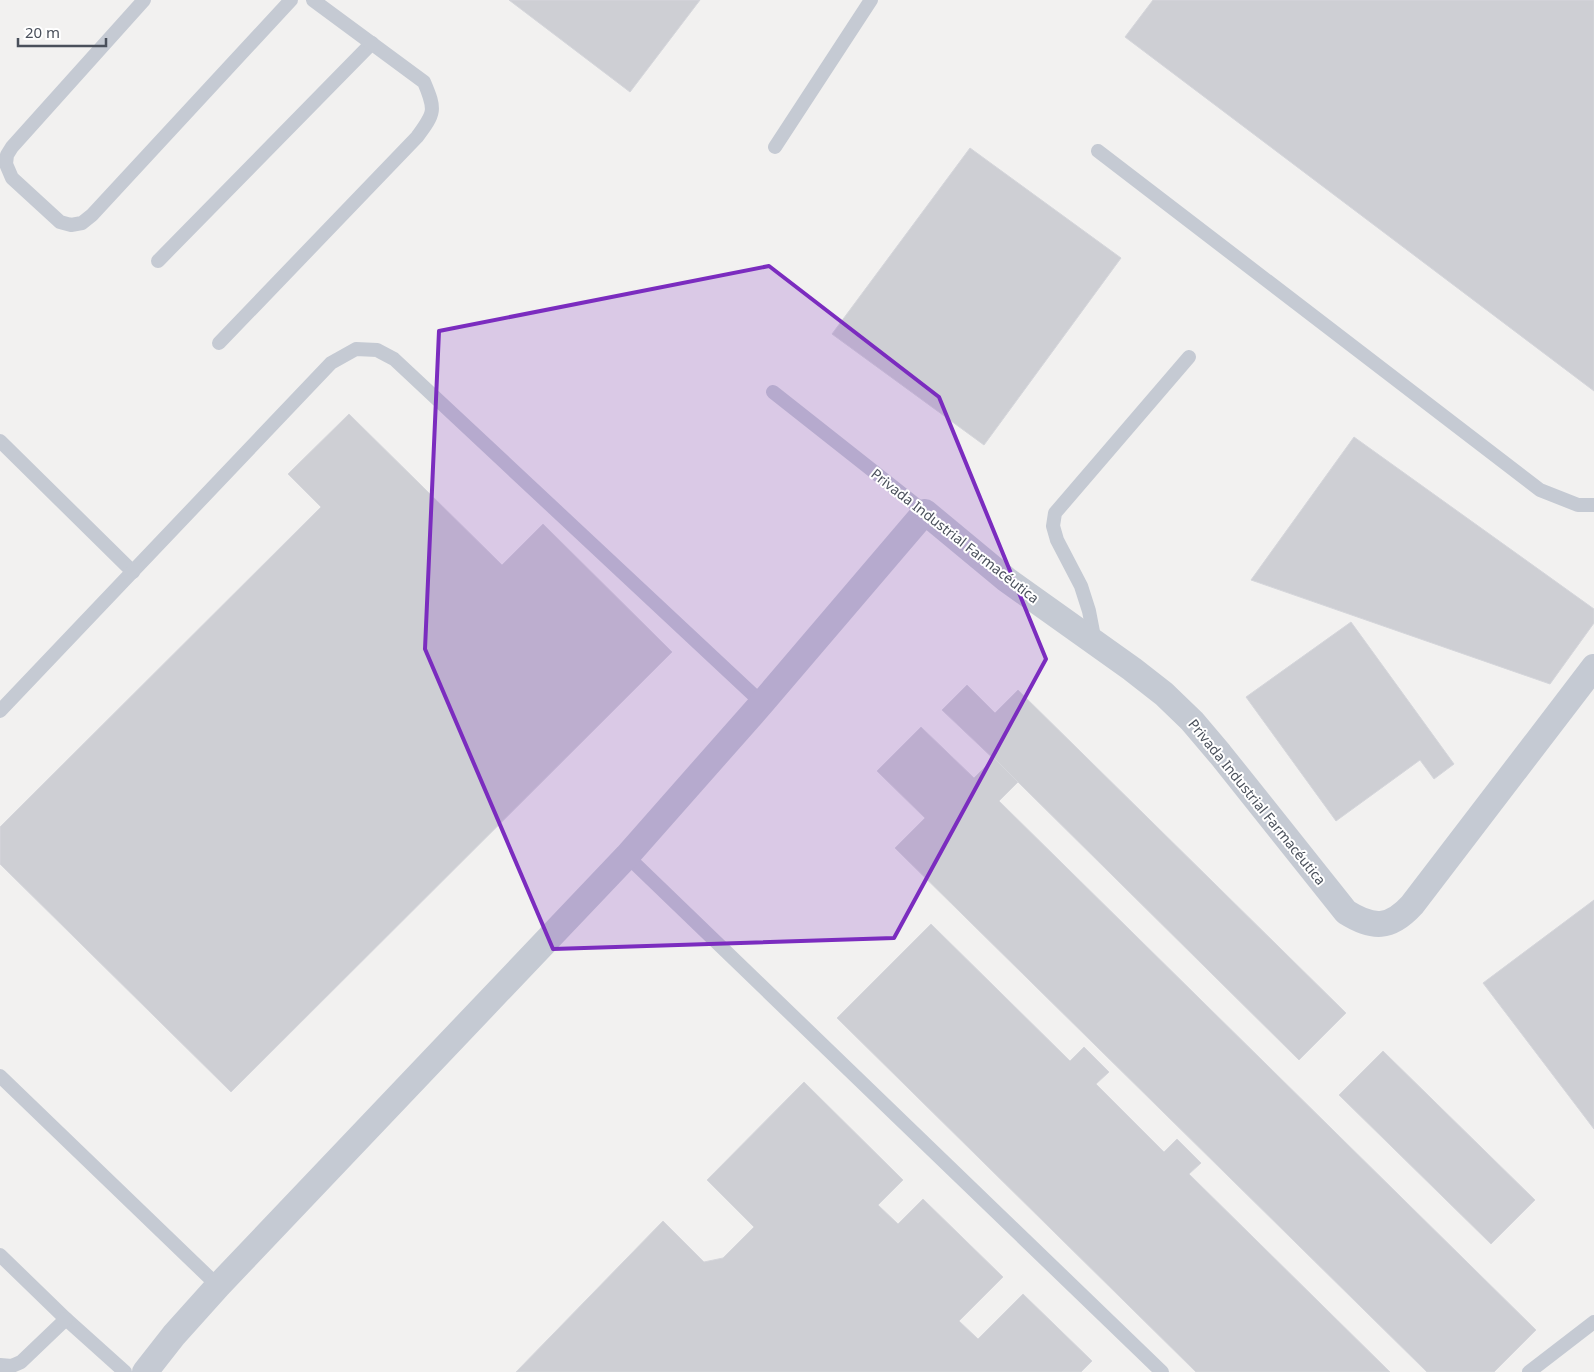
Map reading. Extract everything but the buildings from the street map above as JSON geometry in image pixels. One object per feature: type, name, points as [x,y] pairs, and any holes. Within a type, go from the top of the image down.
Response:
[{"type":"street","name":"Privada Industrial Farmacéutica","points":[[925,512],[1008,580],[1164,694],[1192,721],[1220,754],[1346,912],[1358,920],[1374,924],[1387,923],[1401,917],[1412,905],[1594,667]]},
{"type":"street","points":[[145,1372],[174,1335],[218,1286],[626,856],[762,703],[925,512]]},
{"type":"lane","points":[[144,0],[12,147],[7,155],[6,164],[12,178],[60,222],[71,225],[82,223],[92,215],[291,0]]},
{"type":"lane","points":[[219,343],[417,137],[430,118],[432,102],[424,82],[312,0]]},
{"type":"lane","points":[[776,147],[871,0]]},
{"type":"lane","points":[[158,262],[372,43]]},
{"type":"lane","points":[[1098,151],[1540,490],[1578,505],[1594,505]]},
{"type":"lane","points":[[0,711],[331,363],[356,349],[377,350],[394,359],[762,703]]},
{"type":"lane","points":[[1096,643],[1081,586],[1057,540],[1053,526],[1056,513],[1189,357]]},
{"type":"lane","name":"Privada Industrial Farmacéutica","points":[[773,392],[925,512]]},
{"type":"lane","points":[[0,441],[132,572]]},
{"type":"lane","points":[[626,856],[1162,1372]]},
{"type":"lane","points":[[0,1076],[218,1286]]},
{"type":"lane","points":[[0,1255],[66,1319],[125,1372]]},
{"type":"lane","points":[[0,1365],[12,1366],[21,1362],[66,1319]]},
{"type":"lane","points":[[1529,1372],[1594,1322]]},
{"type":"highlighted area","points":[[769,266],[939,397],[1046,659],[894,938],[553,949],[425,649],[439,331]]}]
